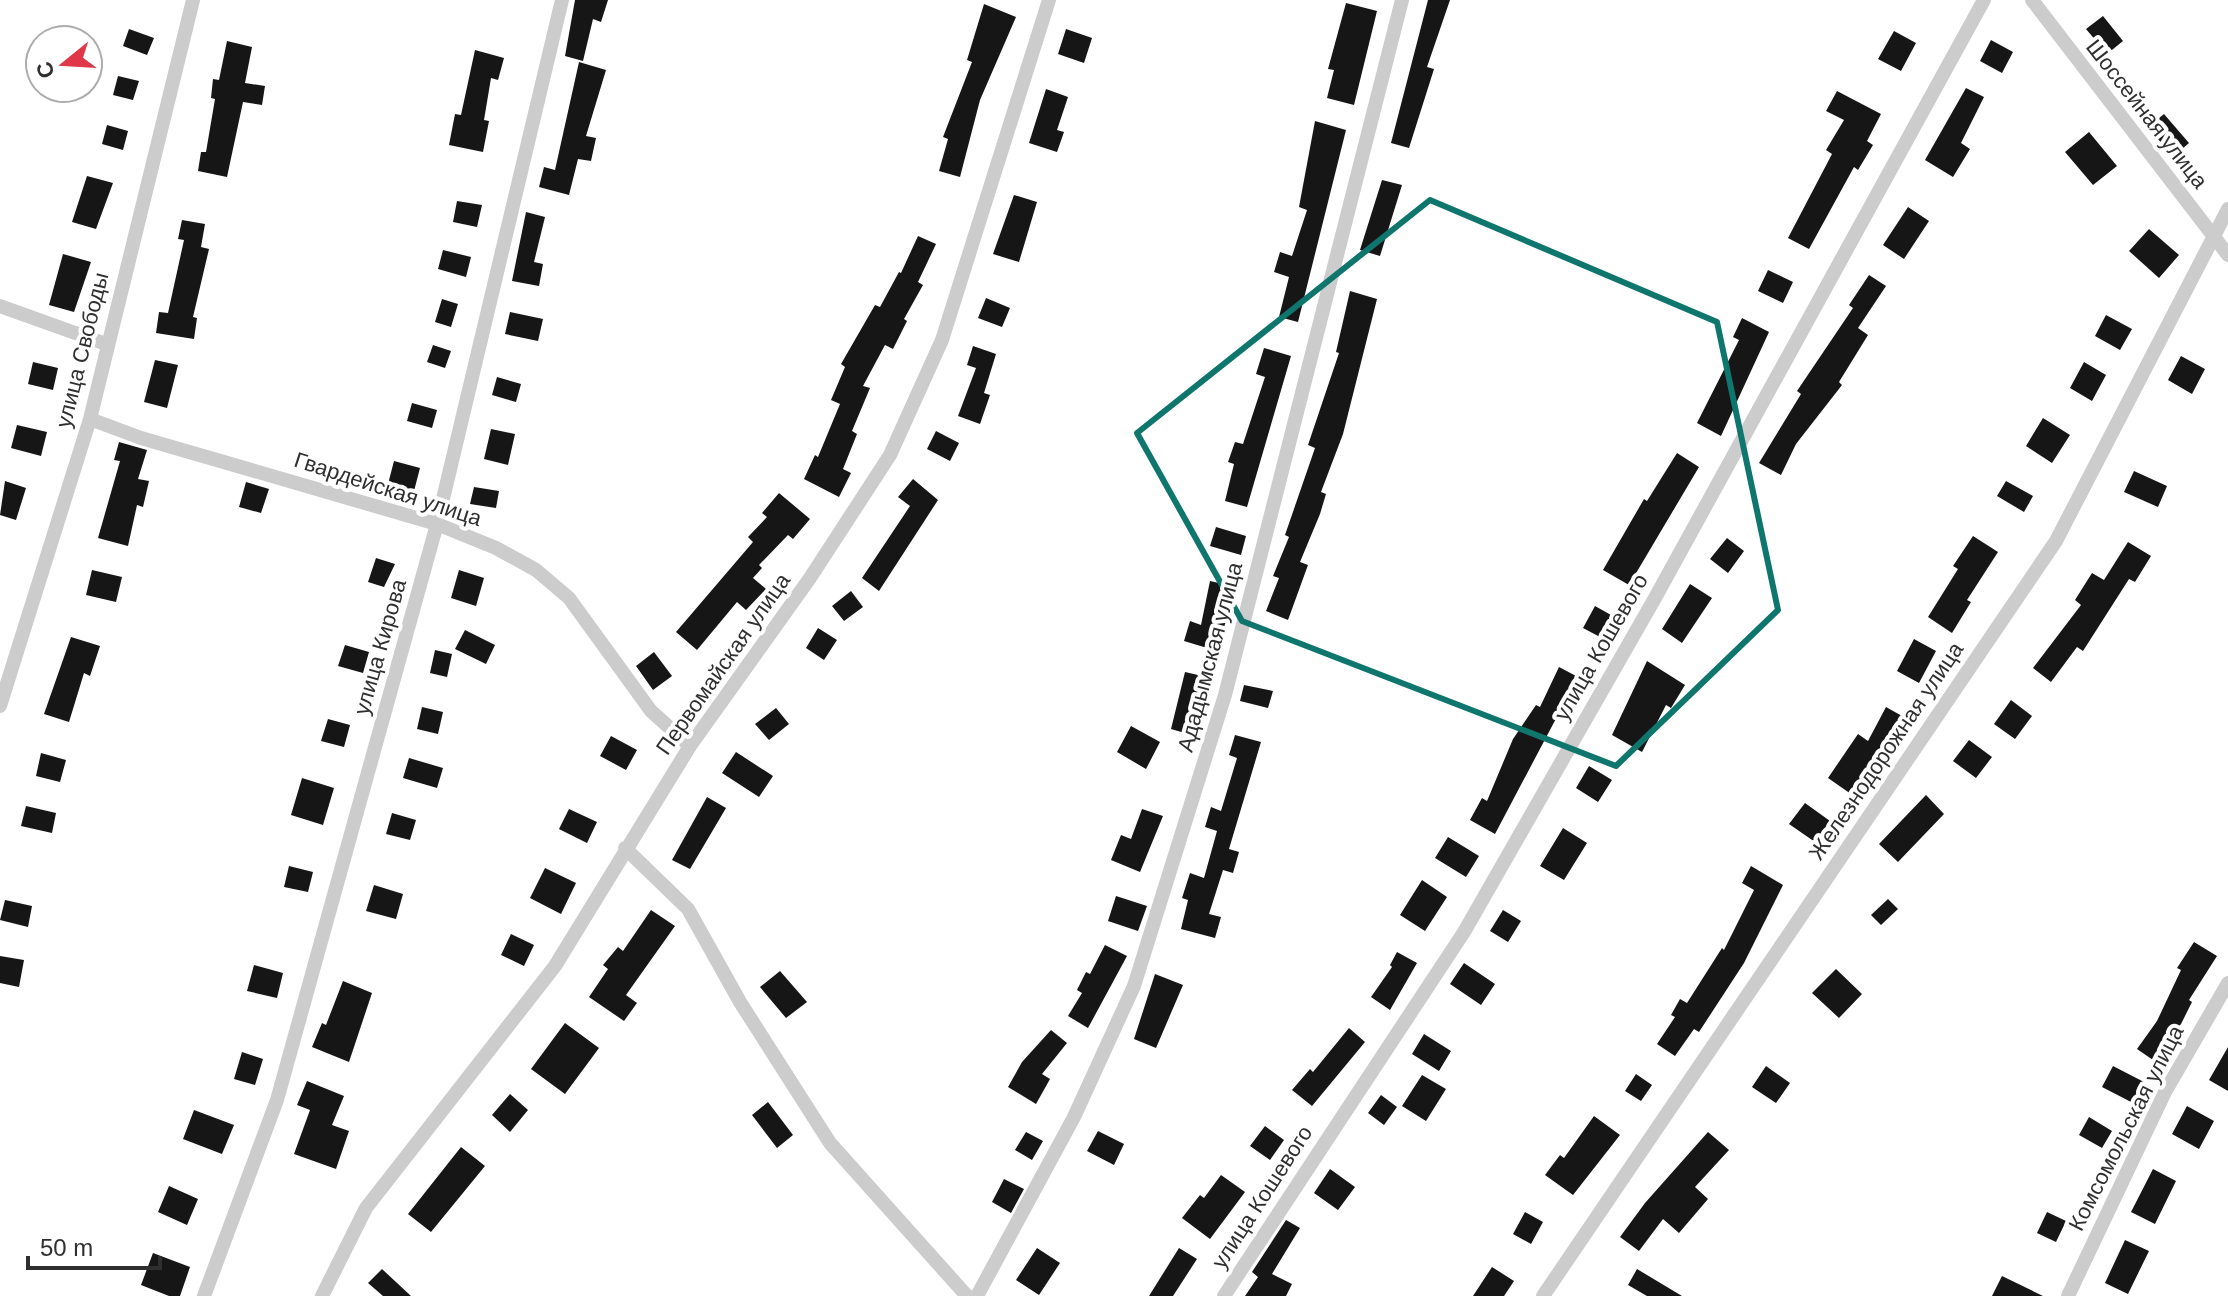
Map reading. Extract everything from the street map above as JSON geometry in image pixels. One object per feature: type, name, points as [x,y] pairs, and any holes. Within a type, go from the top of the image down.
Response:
[{"type":"street","name":"улица Свободы","points":[[0,706],[90,419],[193,0]]},
{"type":"street","name":"улица Кирова","points":[[204,1296],[277,1100],[437,524],[562,0]]},
{"type":"street","name":"Первомайская улица","points":[[322,1296],[366,1208],[555,966],[690,746],[810,578],[890,455],[942,340],[1049,0]]},
{"type":"street","name":"Ададымская улица","points":[[977,1296],[1074,1117],[1134,986],[1225,695],[1402,0]]},
{"type":"street","name":"улица Кошевого","points":[[1224,1296],[1464,932],[1655,598],[1984,0]]},
{"type":"street","name":"Шоссейная улица","points":[[2032,0],[2228,255]]},
{"type":"street","name":"Железнодорожная улица","points":[[1543,1296],[2056,541],[2228,209]]},
{"type":"street","points":[[0,306],[106,344]]},
{"type":"street","name":"Гвардейская улица","points":[[90,419],[141,438],[437,524],[496,548],[554,583],[569,598],[651,711],[690,746]]},
{"type":"street","points":[[625,848],[688,909],[740,1002],[830,1143],[967,1296]]},
{"type":"street","name":"Комсомольская улица","points":[[2068,1296],[2165,1092],[2228,983]]},
{"type":"highlighted area","points":[[1430,200],[1717,322],[1778,610],[1616,766],[1242,621],[1137,433]]},
{"type":"building","points":[[575,0],[608,0],[601,22],[593,19],[583,61],[565,56]]},
{"type":"building","points":[[1428,0],[1450,0],[1427,67],[1434,69],[1409,148],[1391,143]]},
{"type":"building","points":[[1346,3],[1377,11],[1354,105],[1327,98],[1334,70],[1328,69]]},
{"type":"building","points":[[984,4],[1016,17],[980,100],[960,177],[939,171],[948,139],[943,137],[972,62],[967,60]]},
{"type":"building","points":[[2103,16],[2123,41],[2107,54],[2086,29]]},
{"type":"building","points":[[129,29],[154,38],[147,55],[123,46]]},
{"type":"building","points":[[1066,29],[1092,38],[1084,63],[1058,54]]},
{"type":"building","points":[[1894,31],[1916,43],[1901,71],[1878,59]]},
{"type":"building","points":[[1991,40],[2013,52],[2002,73],[1980,61]]},
{"type":"building","points":[[227,41],[252,47],[245,83],[265,86],[262,105],[243,102],[227,177],[198,171],[201,152],[206,152],[215,99],[211,98],[213,79],[219,80]]},
{"type":"building","points":[[475,50],[504,58],[498,80],[491,78],[484,120],[489,121],[483,152],[449,145],[455,114],[461,115]]},
{"type":"building","points":[[579,62],[606,70],[586,136],[596,138],[591,161],[578,159],[569,195],[539,187],[544,167],[555,170]]},
{"type":"building","points":[[118,76],[139,81],[133,100],[113,95]]},
{"type":"building","points":[[1966,88],[1984,97],[1961,143],[1970,149],[1953,177],[1925,160]]},
{"type":"building","points":[[1046,89],[1068,97],[1057,130],[1064,132],[1057,152],[1029,143]]},
{"type":"building","points":[[1837,91],[1881,114],[1867,141],[1873,145],[1858,170],[1854,167],[1809,249],[1788,238],[1832,154],[1826,150],[1844,120],[1826,111]]},
{"type":"building","points":[[2164,114],[2189,143],[2173,157],[2148,127]]},
{"type":"building","points":[[1315,121],[1346,130],[1298,322],[1279,317],[1289,277],[1274,272],[1280,252],[1292,256],[1307,210],[1299,207]]},
{"type":"building","points":[[107,125],[128,131],[123,150],[102,144]]},
{"type":"building","points":[[2089,132],[2117,166],[2093,185],[2065,152]]},
{"type":"building","points":[[87,176],[113,183],[96,229],[72,222]]},
{"type":"building","points":[[1382,180],[1402,185],[1380,256],[1360,250]]},
{"type":"building","points":[[1014,195],[1037,202],[1019,262],[993,254]]},
{"type":"building","points":[[457,201],[482,205],[477,227],[453,222]]},
{"type":"building","points":[[1908,207],[1929,221],[1904,259],[1883,245]]},
{"type":"building","points":[[526,212],[545,217],[534,262],[543,264],[539,286],[512,281]]},
{"type":"building","points":[[182,220],[205,224],[201,247],[209,249],[193,317],[197,318],[194,339],[156,333],[159,312],[168,313],[184,240],[178,239]]},
{"type":"building","points":[[2149,229],[2179,255],[2159,278],[2129,251]]},
{"type":"building","points":[[918,236],[936,244],[918,282],[923,285],[904,319],[907,321],[893,349],[885,345],[863,386],[870,388],[852,431],[857,434],[843,469],[851,473],[839,497],[804,479],[815,455],[818,457],[840,404],[831,400],[845,367],[841,364],[875,305],[880,307],[901,273]]},
{"type":"building","points":[[443,250],[471,257],[466,277],[438,269]]},
{"type":"building","points":[[63,254],[91,262],[74,312],[49,305]]},
{"type":"building","points":[[1768,270],[1793,282],[1783,303],[1758,291]]},
{"type":"building","points":[[1869,275],[1886,286],[1858,328],[1868,335],[1839,382],[1842,385],[1796,444],[1781,475],[1759,463],[1801,394],[1797,391],[1853,308],[1849,305]]},
{"type":"building","points":[[1350,291],[1377,299],[1343,434],[1321,492],[1326,494],[1300,562],[1308,565],[1288,620],[1266,611],[1279,578],[1273,576],[1289,537],[1285,535],[1315,448],[1308,445],[1339,353],[1336,352]]},
{"type":"building","points":[[986,298],[1010,308],[1002,327],[978,318]]},
{"type":"building","points":[[442,299],[458,304],[451,327],[435,322]]},
{"type":"building","points":[[510,312],[543,319],[538,341],[505,334]]},
{"type":"building","points":[[2106,315],[2132,329],[2120,350],[2095,336]]},
{"type":"building","points":[[1742,318],[1769,332],[1721,436],[1697,423],[1739,340],[1733,337]]},
{"type":"building","points":[[433,345],[451,351],[445,368],[427,362]]},
{"type":"building","points":[[973,346],[996,354],[984,393],[990,395],[980,424],[958,416],[976,368],[967,365]]},
{"type":"building","points":[[1264,348],[1291,356],[1247,507],[1225,501],[1234,464],[1228,462],[1235,442],[1243,444],[1265,377],[1256,374]]},
{"type":"building","points":[[2181,356],[2205,369],[2192,394],[2168,380]]},
{"type":"building","points":[[155,360],[178,365],[167,408],[144,402]]},
{"type":"building","points":[[33,362],[58,368],[53,390],[28,384]]},
{"type":"building","points":[[2084,362],[2106,375],[2092,401],[2070,388]]},
{"type":"building","points":[[497,377],[521,384],[516,402],[492,395]]},
{"type":"building","points":[[412,403],[437,410],[432,428],[407,421]]},
{"type":"building","points":[[2043,418],[2070,435],[2052,463],[2026,446]]},
{"type":"building","points":[[17,425],[47,432],[41,456],[11,448]]},
{"type":"building","points":[[491,429],[515,434],[508,465],[484,459]]},
{"type":"building","points":[[936,431],[959,443],[950,461],[927,449]]},
{"type":"building","points":[[119,442],[147,450],[138,479],[149,481],[143,507],[137,505],[128,546],[98,538],[120,461],[114,460]]},
{"type":"building","points":[[1677,453],[1699,467],[1629,585],[1603,570],[1644,499],[1647,501]]},
{"type":"building","points":[[394,461],[420,468],[414,491],[388,484]]},
{"type":"building","points":[[2134,471],[2167,486],[2158,507],[2124,492]]},
{"type":"building","points":[[913,479],[938,500],[879,591],[862,578],[910,506],[898,497]]},
{"type":"building","points":[[5,481],[26,488],[16,520],[0,515]]},
{"type":"building","points":[[2006,481],[2033,496],[2024,512],[1997,496]]},
{"type":"building","points":[[246,482],[269,489],[261,513],[239,507]]},
{"type":"building","points":[[474,487],[499,491],[496,508],[470,504]]},
{"type":"building","points":[[779,493],[810,519],[793,539],[788,535],[759,565],[762,568],[753,578],[766,589],[746,610],[737,602],[697,650],[676,632],[753,542],[748,537],[767,517],[762,513]]},
{"type":"building","points":[[1216,527],[1246,536],[1241,555],[1210,546]]},
{"type":"building","points":[[1973,536],[1998,552],[1967,600],[1971,602],[1952,633],[1928,617],[1958,569],[1953,566]]},
{"type":"building","points":[[1727,538],[1744,551],[1728,573],[1710,559]]},
{"type":"building","points":[[2128,542],[2151,556],[2135,582],[2129,579],[2083,651],[2077,647],[2051,682],[2033,668],[2081,605],[2075,600],[2092,573],[2104,580]]},
{"type":"building","points":[[376,558],[395,564],[384,587],[368,582]]},
{"type":"building","points":[[92,570],[122,577],[116,602],[86,595]]},
{"type":"building","points":[[459,570],[484,578],[476,606],[451,598]]},
{"type":"building","points":[[1210,581],[1236,587],[1217,651],[1184,641],[1190,621],[1201,625]]},
{"type":"building","points":[[1690,584],[1712,598],[1682,643],[1662,629]]},
{"type":"building","points":[[851,591],[863,607],[844,621],[832,606]]},
{"type":"building","points":[[1595,606],[1611,615],[1600,637],[1583,628]]},
{"type":"building","points":[[818,628],[837,640],[824,660],[806,648]]},
{"type":"building","points":[[465,630],[495,645],[486,664],[455,649]]},
{"type":"building","points":[[71,637],[100,646],[90,676],[84,673],[69,722],[44,714]]},
{"type":"building","points":[[1914,639],[1936,651],[1919,683],[1897,671]]},
{"type":"building","points":[[345,645],[369,652],[363,673],[338,666]]},
{"type":"building","points":[[435,650],[452,654],[447,677],[430,673]]},
{"type":"building","points":[[654,652],[672,676],[653,690],[636,666]]},
{"type":"building","points":[[1647,661],[1685,685],[1671,708],[1666,705],[1642,752],[1612,735]]},
{"type":"building","points":[[1559,667],[1578,677],[1495,834],[1470,820],[1482,798],[1487,801],[1513,739],[1536,705],[1540,707]]},
{"type":"building","points":[[1185,672],[1211,678],[1195,736],[1171,729]]},
{"type":"building","points":[[1244,685],[1273,691],[1268,708],[1240,701]]},
{"type":"building","points":[[2011,700],[2032,716],[2015,739],[1994,724]]},
{"type":"building","points":[[422,707],[443,712],[438,734],[417,729]]},
{"type":"building","points":[[1886,707],[1902,716],[1851,794],[1828,778],[1858,734],[1868,741]]},
{"type":"building","points":[[776,708],[789,724],[769,740],[755,724]]},
{"type":"building","points":[[328,719],[350,725],[344,747],[321,741]]},
{"type":"building","points":[[1131,726],[1160,742],[1146,769],[1117,752]]},
{"type":"building","points":[[1235,735],[1261,742],[1229,849],[1239,852],[1233,873],[1223,870],[1209,914],[1221,917],[1215,938],[1181,929],[1188,900],[1182,898],[1190,873],[1204,878],[1217,831],[1205,827],[1211,807],[1221,811],[1237,758],[1229,755]]},
{"type":"building","points":[[611,736],[637,750],[626,770],[600,756]]},
{"type":"building","points":[[1969,740],[1992,757],[1976,778],[1953,761]]},
{"type":"building","points":[[736,752],[773,776],[759,797],[722,773]]},
{"type":"building","points":[[41,753],[66,760],[60,782],[36,776]]},
{"type":"building","points":[[409,758],[443,768],[437,788],[403,778]]},
{"type":"building","points":[[1589,766],[1612,780],[1598,802],[1576,788]]},
{"type":"building","points":[[302,778],[334,788],[323,825],[291,815]]},
{"type":"building","points":[[1926,795],[1944,814],[1898,862],[1879,844]]},
{"type":"building","points":[[707,797],[726,808],[690,869],[672,860]]},
{"type":"building","points":[[1805,803],[1830,821],[1815,842],[1789,824]]},
{"type":"building","points":[[26,806],[56,813],[52,833],[21,826]]},
{"type":"building","points":[[569,809],[597,822],[587,843],[559,829]]},
{"type":"building","points":[[1142,809],[1163,816],[1140,872],[1111,860],[1121,835],[1131,839]]},
{"type":"building","points":[[392,813],[416,820],[410,840],[386,834]]},
{"type":"building","points":[[1563,828],[1587,843],[1564,880],[1540,866]]},
{"type":"building","points":[[1448,837],[1479,856],[1466,877],[1435,858]]},
{"type":"building","points":[[289,866],[313,872],[308,892],[284,887]]},
{"type":"building","points":[[1751,866],[1783,885],[1744,963],[1699,1032],[1694,1029],[1675,1056],[1657,1044],[1675,1017],[1671,1015],[1680,999],[1687,1003],[1722,948],[1724,950],[1754,890],[1742,883]]},
{"type":"building","points":[[545,868],[576,883],[561,914],[530,898]]},
{"type":"building","points":[[1422,880],[1447,897],[1425,931],[1400,915]]},
{"type":"building","points":[[374,885],[403,894],[396,919],[366,911]]},
{"type":"building","points":[[1116,896],[1147,906],[1138,931],[1108,921]]},
{"type":"building","points":[[1888,899],[1898,909],[1881,925],[1871,915]]},
{"type":"building","points":[[5,900],[32,906],[28,927],[0,920]]},
{"type":"building","points":[[651,910],[675,926],[626,995],[637,1003],[624,1021],[589,997],[608,969],[603,965],[618,947],[623,951]]},
{"type":"building","points":[[1503,910],[1521,921],[1508,942],[1490,931]]},
{"type":"building","points":[[511,934],[534,945],[524,966],[501,955]]},
{"type":"building","points":[[2194,942],[2217,956],[2189,1000],[2192,1002],[2181,1024],[2153,1060],[2137,1049],[2157,1021],[2181,970],[2177,968]]},
{"type":"building","points":[[1105,945],[1127,956],[1088,1028],[1068,1016],[1082,993],[1077,990],[1086,972],[1090,974]]},
{"type":"building","points":[[1397,952],[1417,963],[1390,1010],[1371,997],[1392,967],[1390,965]]},
{"type":"building","points":[[0,956],[24,960],[19,987],[0,983]]},
{"type":"building","points":[[1464,963],[1495,984],[1481,1005],[1450,984]]},
{"type":"building","points":[[254,965],[283,973],[277,998],[247,991]]},
{"type":"building","points":[[1836,969],[1862,994],[1839,1018],[1812,993]]},
{"type":"building","points":[[780,971],[807,1002],[786,1018],[760,987]]},
{"type":"building","points":[[1155,974],[1183,985],[1156,1048],[1134,1039]]},
{"type":"building","points":[[343,981],[372,993],[349,1062],[312,1047],[322,1023],[326,1025]]},
{"type":"building","points":[[565,1023],[599,1048],[565,1094],[531,1069]]},
{"type":"building","points":[[1349,1028],[1365,1042],[1312,1106],[1292,1090],[1310,1069],[1313,1072]]},
{"type":"building","points":[[1051,1030],[1067,1043],[1042,1074],[1050,1079],[1036,1104],[1008,1087],[1022,1062]]},
{"type":"building","points":[[1424,1034],[1451,1051],[1439,1071],[1412,1054]]},
{"type":"building","points":[[2228,1047],[2228,1091],[2209,1080]]},
{"type":"building","points":[[242,1052],[263,1059],[255,1085],[234,1079]]},
{"type":"building","points":[[1766,1066],[1790,1083],[1776,1103],[1752,1087]]},
{"type":"building","points":[[2113,1066],[2144,1082],[2133,1103],[2102,1087]]},
{"type":"building","points":[[1636,1074],[1652,1085],[1641,1101],[1625,1091]]},
{"type":"building","points":[[1422,1075],[1446,1089],[1426,1121],[1402,1106]]},
{"type":"building","points":[[307,1081],[344,1096],[332,1125],[349,1131],[336,1169],[294,1154],[310,1110],[297,1105]]},
{"type":"building","points":[[510,1094],[528,1110],[510,1132],[492,1115]]},
{"type":"building","points":[[1381,1095],[1397,1107],[1384,1125],[1368,1113]]},
{"type":"building","points":[[768,1102],[793,1135],[777,1148],[752,1115]]},
{"type":"building","points":[[2187,1106],[2214,1121],[2199,1149],[2172,1134]]},
{"type":"building","points":[[194,1110],[234,1125],[222,1154],[183,1139]]},
{"type":"building","points":[[1594,1116],[1620,1135],[1573,1195],[1545,1175],[1560,1155],[1564,1158]]},
{"type":"building","points":[[2089,1117],[2112,1131],[2102,1148],[2079,1135]]},
{"type":"building","points":[[1265,1126],[1284,1140],[1270,1160],[1250,1146]]},
{"type":"building","points":[[1098,1131],[1124,1144],[1114,1165],[1087,1151]]},
{"type":"building","points":[[1026,1132],[1043,1141],[1032,1160],[1015,1150]]},
{"type":"building","points":[[1708,1132],[1729,1150],[1695,1187],[1708,1199],[1679,1233],[1663,1219],[1639,1251],[1620,1237],[1645,1203]]},
{"type":"building","points":[[461,1147],[485,1166],[431,1232],[408,1214]]},
{"type":"building","points":[[1330,1169],[1355,1187],[1338,1210],[1314,1193]]},
{"type":"building","points":[[2153,1169],[2176,1181],[2155,1224],[2131,1212]]},
{"type":"building","points":[[1221,1175],[1245,1192],[1210,1239],[1182,1218],[1200,1195],[1204,1198]]},
{"type":"building","points":[[1004,1179],[1024,1189],[1011,1213],[992,1202]]},
{"type":"building","points":[[169,1186],[198,1199],[187,1225],[158,1212]]},
{"type":"building","points":[[1525,1212],[1543,1222],[1531,1244],[1513,1234]]},
{"type":"building","points":[[2047,1212],[2066,1221],[2056,1242],[2037,1233]]},
{"type":"building","points":[[1286,1220],[1300,1228],[1272,1274],[1292,1284],[1286,1296],[1245,1296],[1258,1277],[1252,1272]]},
{"type":"building","points":[[2125,1240],[2149,1251],[2128,1294],[2105,1283]]},
{"type":"building","points":[[1037,1248],[1060,1263],[1039,1295],[1016,1280]]},
{"type":"building","points":[[1179,1248],[1197,1259],[1173,1296],[1149,1296]]},
{"type":"building","points":[[153,1253],[190,1267],[180,1296],[169,1296],[141,1285]]},
{"type":"building","points":[[1492,1267],[1514,1281],[1504,1296],[1473,1296]]},
{"type":"building","points":[[382,1269],[411,1296],[383,1296],[368,1283]]},
{"type":"building","points":[[1637,1269],[1682,1296],[1647,1296],[1628,1285]]},
{"type":"building","points":[[2002,1276],[2043,1296],[1992,1296]]}]
